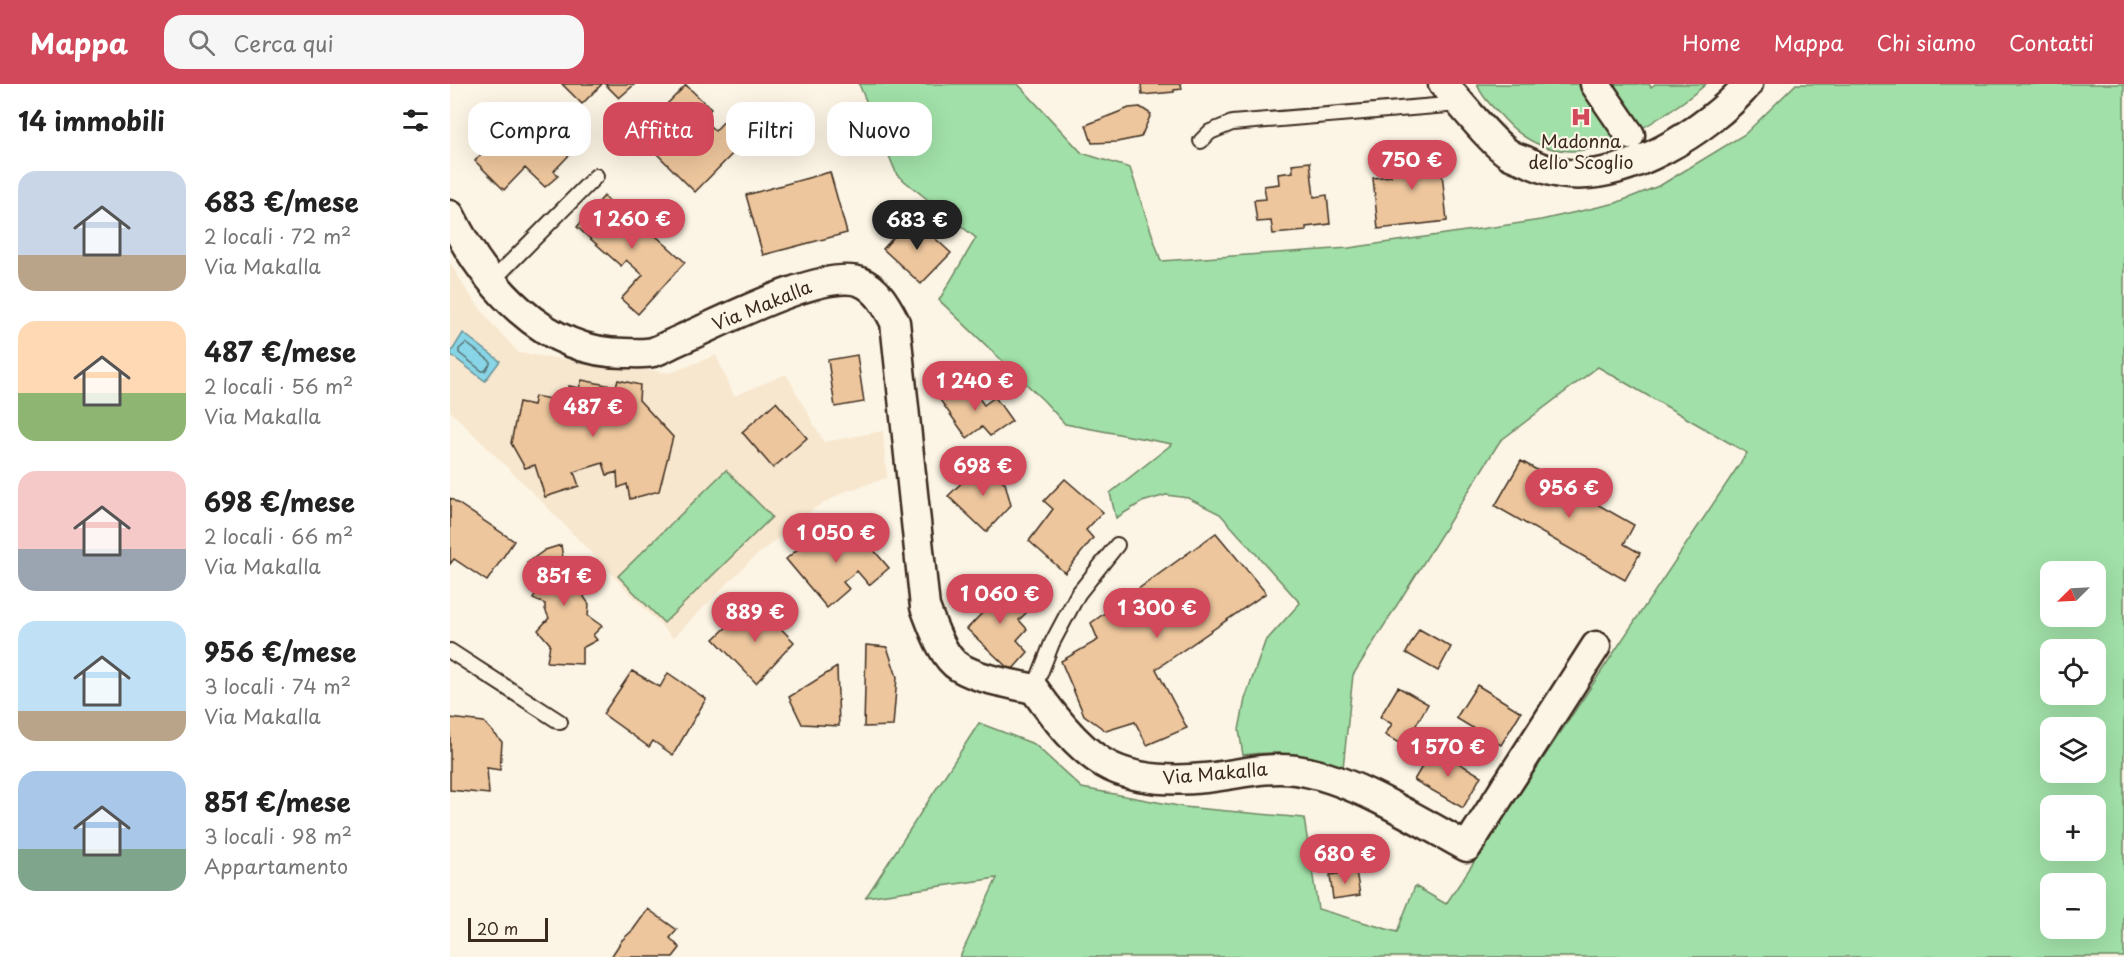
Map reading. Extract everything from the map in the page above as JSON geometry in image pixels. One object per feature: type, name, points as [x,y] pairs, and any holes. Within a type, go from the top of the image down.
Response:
[{"type":"street","points":[[1595,84],[1630,135]]},
{"type":"street","points":[[1453,94],[1484,130],[1509,154],[1561,173],[1594,174],[1625,166],[1693,134],[1712,120],[1748,84]]},
{"type":"street","name":"Via Makalla","points":[[450,215],[492,281],[521,312],[556,337],[605,353],[651,352],[788,292],[837,279],[861,282],[884,299],[895,322],[925,607],[937,639],[957,666],[987,679],[1034,689],[1056,720],[1072,737],[1111,767],[1156,780],[1206,778],[1257,769],[1297,770],[1351,786],[1467,847],[1596,646]]},
{"type":"lane","points":[[1201,141],[1210,132],[1232,123],[1453,94]]},
{"type":"lane","points":[[492,281],[596,176]]},
{"type":"lane","points":[[1034,689],[1052,644],[1078,594],[1117,546]]},
{"type":"lane","points":[[450,651],[560,722]]},
{"type":"shaded area","points":[[450,262],[467,291],[493,325],[519,353],[670,373],[716,355],[734,396],[786,374],[824,442],[883,431],[887,478],[844,492],[815,508],[751,560],[673,638],[546,506],[450,411]]},
{"type":"green space","points":[[859,84],[1018,84],[1082,153],[1130,168],[1161,261],[1349,248],[1541,220],[1616,203],[1661,185],[1745,134],[1796,84],[2124,84],[2124,957],[960,957],[997,878],[866,897],[979,723],[1034,744],[1082,788],[1184,807],[1304,818],[1318,909],[1397,932],[1415,886],[1446,904],[1747,453],[1598,367],[1500,441],[1353,675],[1343,768],[1282,753],[1243,755],[1239,730],[1245,699],[1265,642],[1300,603],[1220,514],[1188,498],[1166,495],[1142,502],[1116,518],[1110,493],[1172,444],[1065,424],[939,300],[976,238],[897,175],[889,156],[932,156],[932,102],[867,102]]},
{"type":"green space","name":"Madonna dello Scoglio","points":[[1477,84],[1649,84],[1651,87],[1655,84],[1706,84],[1662,116],[1623,138],[1603,146],[1562,151],[1543,146],[1523,136],[1489,103]]},
{"type":"green space","points":[[726,470],[772,517],[664,623],[618,576]]},
{"type":"water","points":[[463,333],[500,361],[485,381],[450,354]]},
{"type":"building","points":[[562,84],[602,84],[584,102],[580,102]]},
{"type":"building","points":[[605,84],[635,84],[619,98]]},
{"type":"building","points":[[1141,84],[1181,84],[1182,89],[1142,95]]},
{"type":"building","points":[[686,85],[704,102],[669,102]]},
{"type":"building","points":[[1140,107],[1151,114],[1141,137],[1117,142],[1092,143],[1086,125],[1129,108]]},
{"type":"building","points":[[726,119],[726,156],[730,156],[695,192],[659,156],[714,156],[714,130]]},
{"type":"building","points":[[1439,144],[1447,221],[1378,229],[1373,178],[1391,176],[1389,166],[1409,164],[1408,147]]},
{"type":"building","points":[[479,156],[568,156],[554,171],[558,176],[545,187],[525,168],[504,190],[475,161]]},
{"type":"building","points":[[1310,162],[1314,197],[1327,195],[1330,224],[1306,227],[1306,231],[1273,234],[1271,221],[1257,222],[1254,200],[1266,199],[1264,186],[1279,184],[1278,174],[1293,172],[1292,164]]},
{"type":"building","points":[[830,172],[847,233],[763,255],[746,195]]},
{"type":"building","points":[[604,196],[616,208],[619,203],[685,262],[638,314],[621,299],[643,275],[626,260],[621,266],[577,227]]},
{"type":"building","points":[[912,217],[951,253],[921,284],[883,249]]},
{"type":"building","points":[[857,355],[864,402],[835,407],[828,360]]},
{"type":"building","points":[[582,380],[616,387],[618,380],[640,385],[639,400],[673,437],[659,491],[630,499],[627,484],[618,488],[617,472],[607,475],[603,463],[574,472],[579,486],[545,497],[535,465],[525,468],[511,443],[519,402],[533,405],[535,396],[566,402],[569,386],[579,388]]},
{"type":"building","points":[[966,381],[984,405],[995,397],[1012,421],[990,436],[982,427],[967,438],[940,400]]},
{"type":"building","points":[[776,402],[807,438],[773,468],[742,432]]},
{"type":"building","points":[[1521,461],[1634,525],[1624,544],[1640,553],[1625,580],[1495,506]]},
{"type":"building","points":[[983,462],[1005,483],[1011,505],[986,532],[948,496]]},
{"type":"building","points":[[1065,479],[1103,512],[1086,530],[1093,538],[1065,573],[1029,541],[1053,509],[1044,501]]},
{"type":"building","points":[[450,498],[514,541],[487,581],[454,559],[450,564]]},
{"type":"building","points":[[854,527],[889,568],[869,585],[857,571],[843,582],[849,589],[827,608],[786,559],[821,530],[833,545]]},
{"type":"building","points":[[1216,533],[1266,593],[1156,669],[1187,728],[1147,745],[1135,722],[1106,731],[1084,715],[1061,661],[1098,640],[1091,623]]},
{"type":"building","points":[[561,545],[564,565],[581,565],[582,574],[593,581],[584,597],[589,604],[588,616],[602,626],[593,635],[597,640],[582,648],[582,664],[547,662],[550,644],[538,630],[549,618],[545,604],[533,599],[544,579],[527,563],[545,550]]},
{"type":"building","points":[[993,581],[1027,612],[1019,620],[1027,629],[1017,640],[1028,652],[1011,671],[967,629],[983,612],[973,602]]},
{"type":"building","points":[[759,606],[794,642],[756,683],[714,639],[734,620],[739,626]]},
{"type":"building","points":[[1419,629],[1451,647],[1438,671],[1406,653]]},
{"type":"building","points":[[866,645],[887,647],[897,677],[893,726],[864,727]]},
{"type":"building","points":[[837,667],[839,726],[802,724],[789,697]]},
{"type":"building","points":[[632,671],[660,687],[668,673],[706,699],[673,755],[653,741],[649,747],[603,714]]},
{"type":"building","points":[[1477,685],[1521,712],[1501,745],[1456,718]]},
{"type":"building","points":[[1398,687],[1428,704],[1404,746],[1385,735],[1392,724],[1380,717]]},
{"type":"building","points":[[450,718],[484,722],[502,742],[500,770],[487,768],[489,794],[450,790]]},
{"type":"building","points":[[1433,748],[1481,776],[1463,808],[1414,780]]},
{"type":"building","points":[[1356,871],[1360,895],[1333,899],[1330,875]]},
{"type":"building","points":[[648,909],[677,930],[670,938],[680,948],[673,957],[611,957],[622,940],[633,930]]},
{"type":"place","name":"Madonna dello Scoglio","points":[[1581,117]]}]
